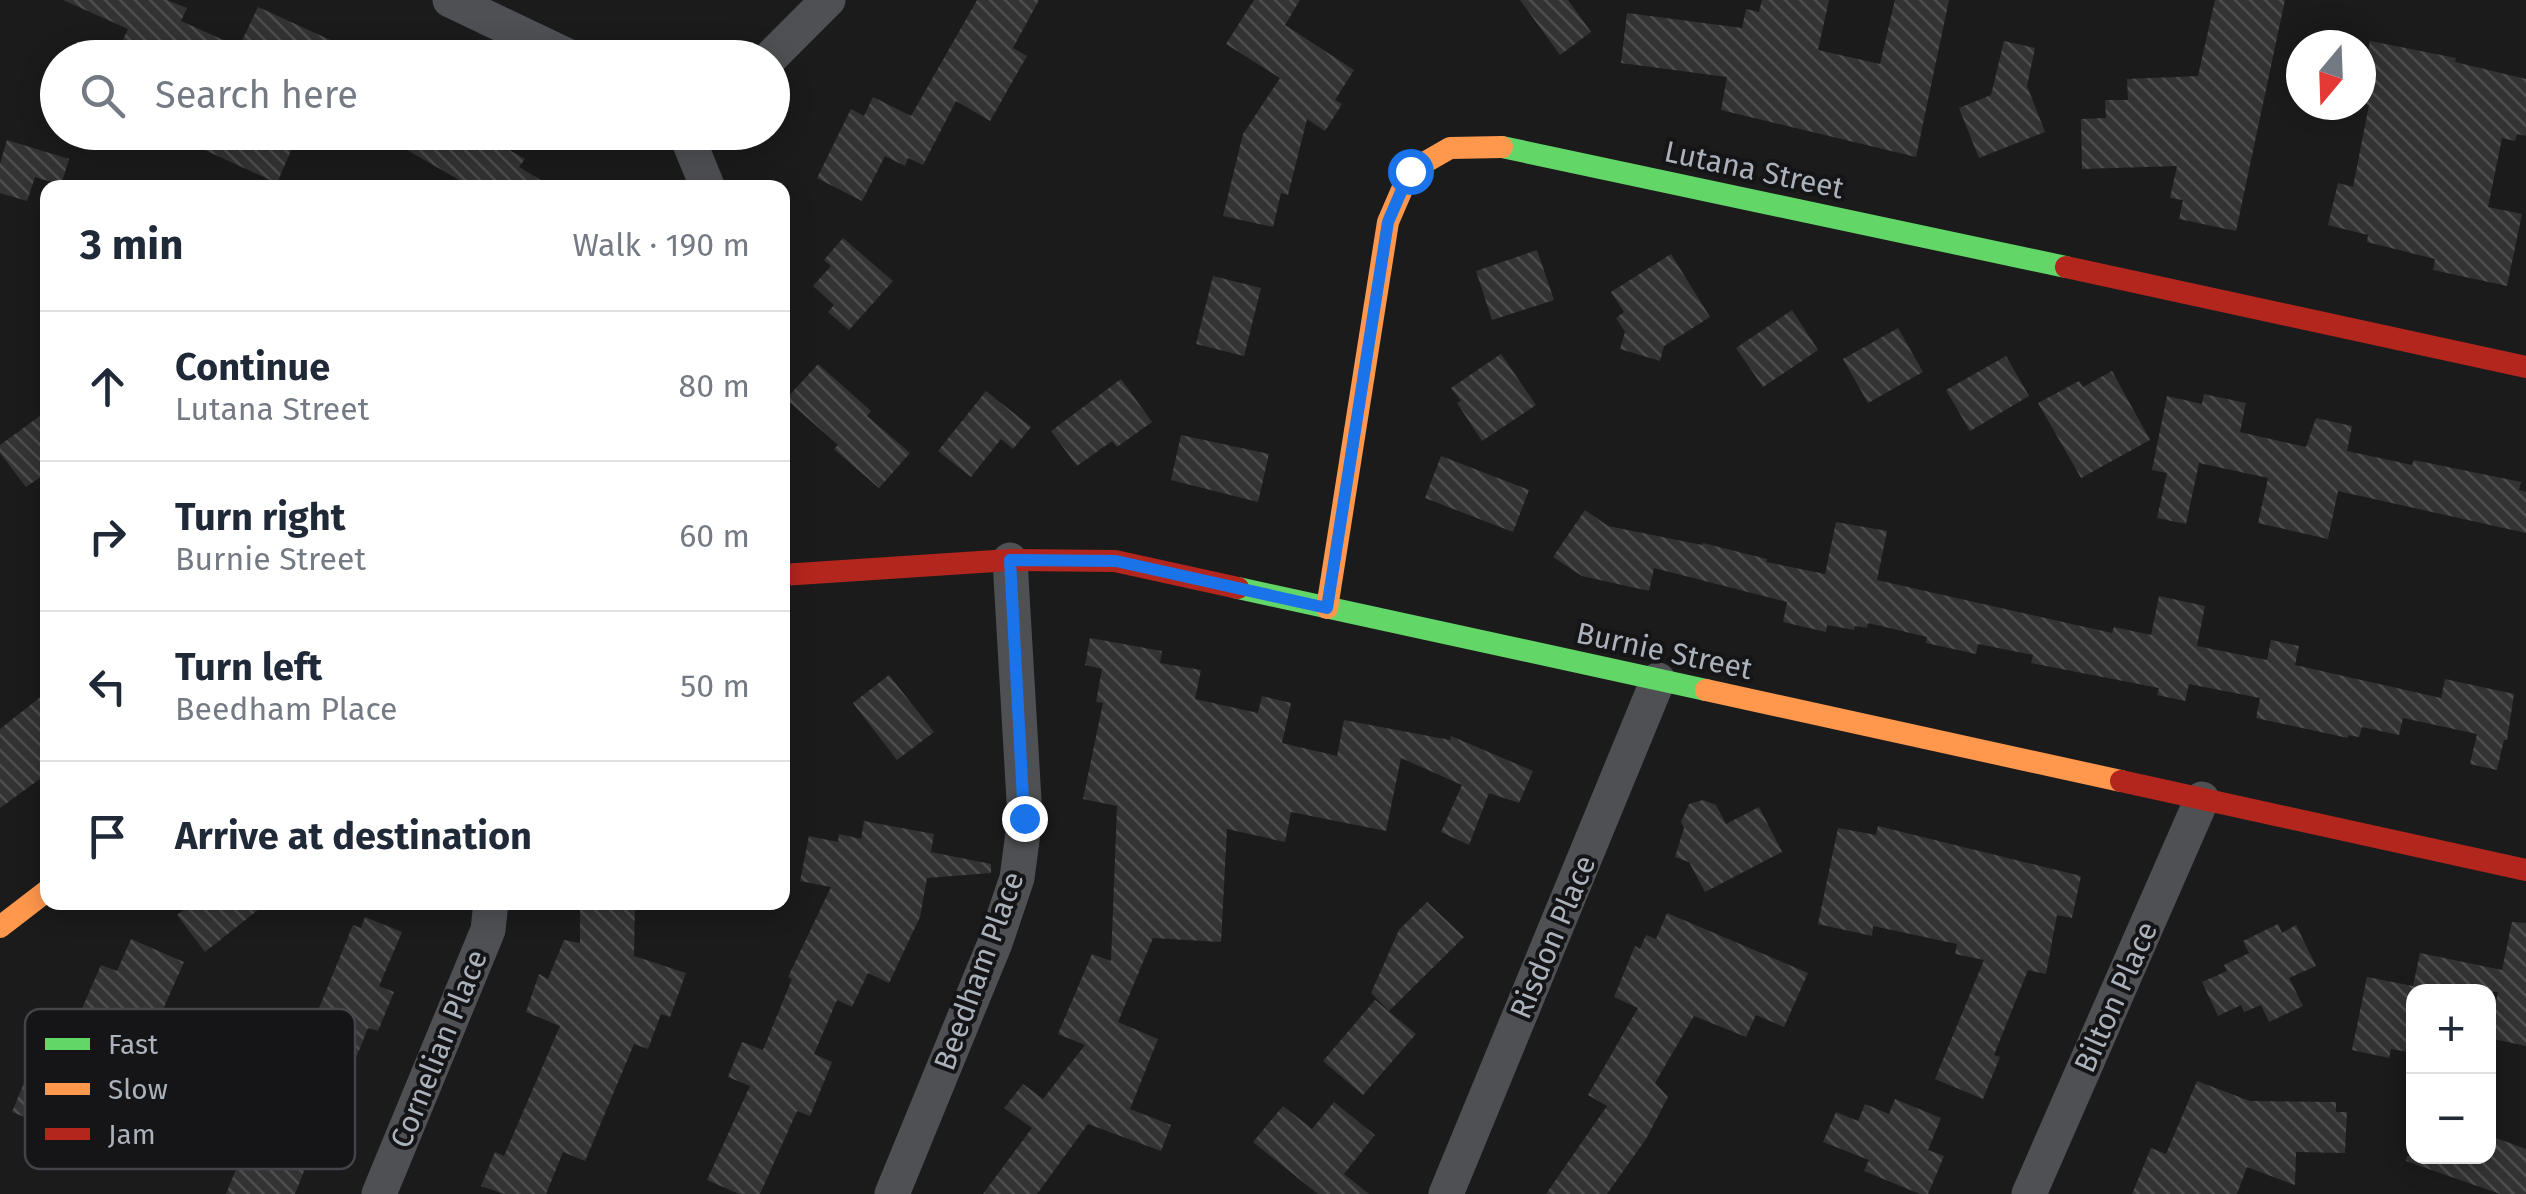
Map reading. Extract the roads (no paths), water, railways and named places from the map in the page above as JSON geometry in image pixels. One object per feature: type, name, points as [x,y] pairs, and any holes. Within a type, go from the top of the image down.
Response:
[{"type":"street","points":[[450,0],[534,40]]},
{"type":"street","points":[[788,40],[828,0]]},
{"type":"street","name":"Lutana Street","points":[[1327,608],[1388,222],[1410,171],[1450,148],[1496,146],[2526,367]]},
{"type":"street","points":[[694,150],[705,180]]},
{"type":"street","name":"Burnie Street","points":[[790,574],[1010,560],[1116,561],[2526,870]]},
{"type":"street","name":"Beedham Place","points":[[892,1194],[995,943],[1017,878],[1024,818],[1010,560]]},
{"type":"street","name":"Risdon Place","points":[[1446,1194],[1658,680]]},
{"type":"street","name":"Bilton Place","points":[[2029,1194],[2202,799]]},
{"type":"street","points":[[0,926],[40,896]]},
{"type":"street","name":"Cornelian Place","points":[[379,1194],[488,930],[490,910]]}]
